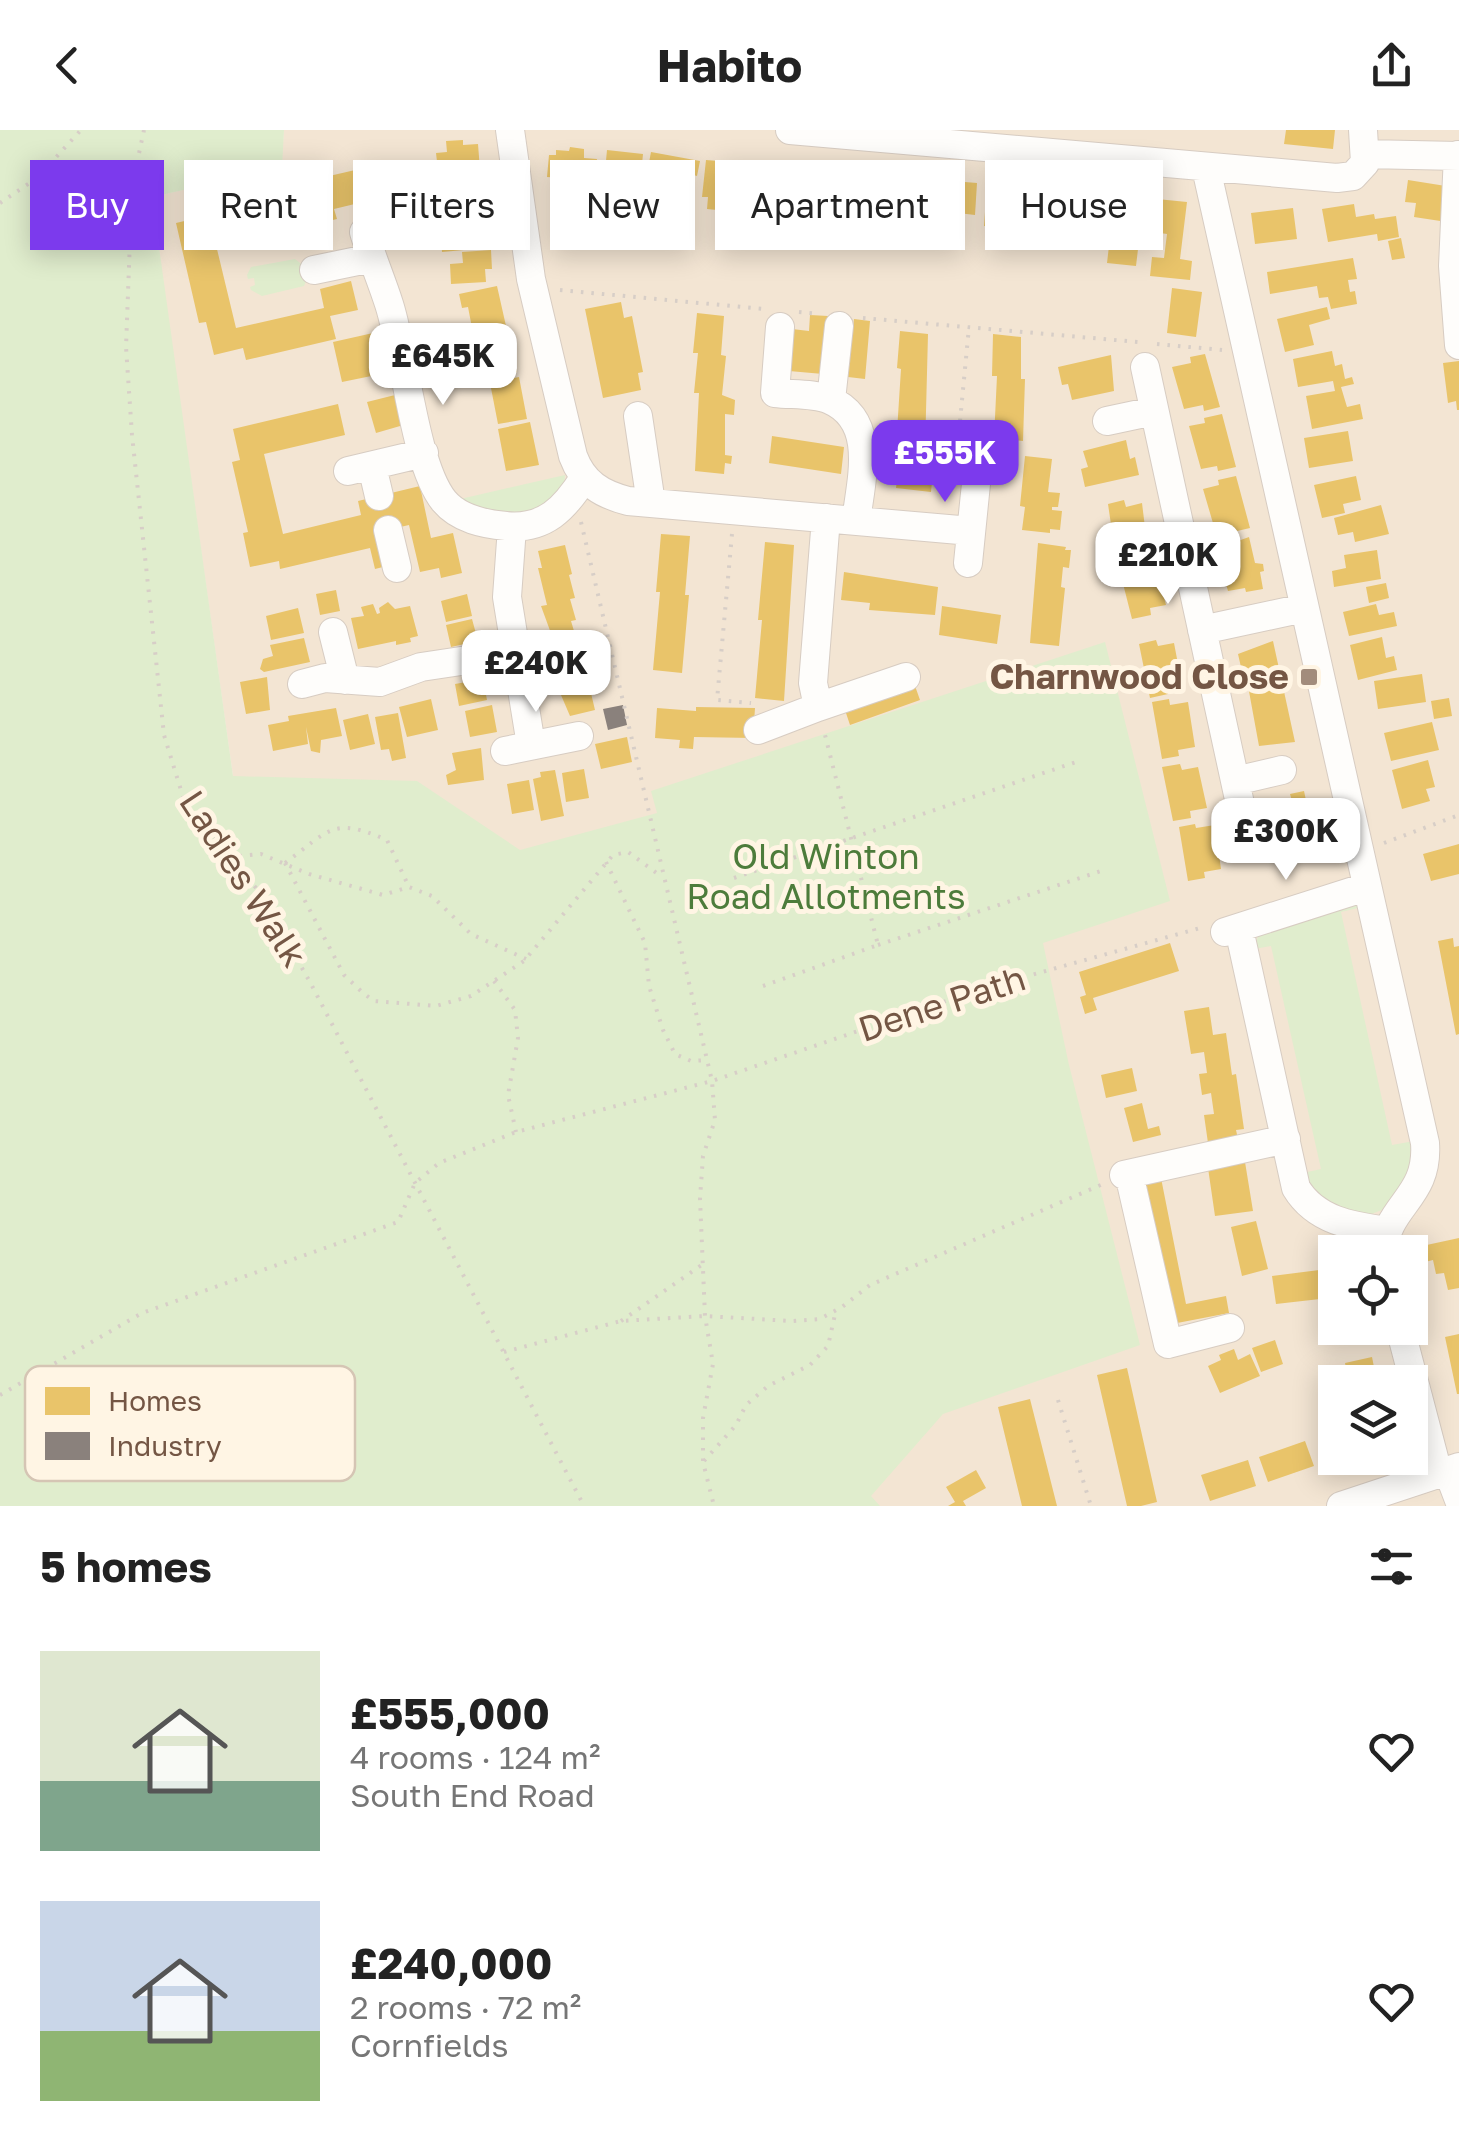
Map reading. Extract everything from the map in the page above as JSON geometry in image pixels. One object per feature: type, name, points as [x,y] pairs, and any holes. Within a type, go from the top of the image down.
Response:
[{"type":"street","points":[[314,270],[368,245],[390,305],[424,453],[433,482],[448,506],[468,518],[512,527],[547,520],[566,506],[580,485],[533,288],[510,130]]},
{"type":"street","points":[[790,130],[1337,178],[1359,171],[1364,163],[1364,142],[1453,149],[1453,266],[1459,345]]},
{"type":"street","points":[[1206,168],[1426,1158],[1417,1190],[1398,1211],[1388,1235]]},
{"type":"street","points":[[780,316],[775,394],[830,400],[852,417],[863,442],[856,520]]},
{"type":"street","points":[[830,400],[840,319]]},
{"type":"street","points":[[1145,367],[1247,836]]},
{"type":"street","points":[[1107,421],[1154,411]]},
{"type":"street","points":[[638,416],[651,503]]},
{"type":"street","points":[[379,496],[360,468],[424,453]]},
{"type":"street","points":[[968,454],[968,563]]},
{"type":"street","points":[[580,485],[613,497],[651,503],[971,531]]},
{"type":"street","points":[[826,518],[813,684],[829,703]]},
{"type":"street","points":[[512,527],[507,596],[518,748],[579,736]]},
{"type":"street","points":[[388,530],[397,568]]},
{"type":"street","points":[[1202,630],[1304,608]]},
{"type":"street","points":[[332,632],[345,680]]},
{"type":"street","points":[[302,684],[325,678],[380,682],[421,667],[514,653]]},
{"type":"street","points":[[758,730],[906,676]]},
{"type":"street","points":[[1235,781],[1282,770]]},
{"type":"street","points":[[1365,879],[1220,930],[1286,1139],[1296,1188],[1308,1205],[1369,1235]]},
{"type":"street","points":[[1230,1328],[1168,1344],[1126,1175],[1286,1139]]},
{"type":"street","points":[[1406,1345],[1459,1500]]},
{"type":"street","points":[[1342,1506],[1449,1470]]},
{"type":"path","points":[[0,202],[37,178],[81,130]]},
{"type":"path","name":"Ladies Walk","points":[[144,130],[132,186],[126,347],[164,736],[184,800],[256,888],[310,982],[584,1506]]},
{"type":"path","points":[[533,288],[780,316],[968,327],[1247,352]]},
{"type":"path","points":[[968,327],[968,454]]},
{"type":"path","points":[[580,485],[712,1082],[715,1120],[703,1156],[700,1199],[705,1316],[712,1364],[704,1418],[704,1462],[714,1506]]},
{"type":"path","points":[[734,510],[717,700],[760,704],[758,730]]},
{"type":"path","points":[[829,703],[850,837],[878,945]]},
{"type":"path","points":[[734,878],[1076,762]]},
{"type":"path","points":[[1365,879],[1378,846],[1459,815]]},
{"type":"path","points":[[285,862],[334,827],[357,827],[387,840],[409,887]]},
{"type":"path","points":[[285,862],[344,975],[374,1001],[436,1006],[472,996],[526,959],[613,855],[628,852],[665,880]]},
{"type":"path","points":[[229,856],[261,854],[309,874],[383,895],[409,887],[432,896],[472,934],[526,959]]},
{"type":"path","points":[[606,862],[645,943],[649,986],[674,1054],[691,1061],[707,1060]]},
{"type":"path","points":[[763,986],[1107,869]]},
{"type":"path","name":"Dene Path","points":[[415,1183],[440,1163],[516,1132],[712,1082],[981,989],[1220,930]]},
{"type":"path","points":[[494,981],[514,1010],[518,1038],[508,1096],[516,1132]]},
{"type":"path","points":[[504,1352],[621,1321],[705,1316],[792,1322],[820,1318],[870,1285],[1126,1175]]},
{"type":"path","points":[[50,1366],[142,1313],[398,1222],[415,1183]]},
{"type":"path","points":[[621,1321],[704,1264]]},
{"type":"path","points":[[704,1462],[736,1424],[746,1405],[768,1386],[810,1365],[828,1346],[836,1310]]},
{"type":"path","points":[[0,1395],[25,1381]]},
{"type":"path","points":[[1058,1400],[1091,1506]]},
{"type":"shaded area","points":[[284,130],[1459,130],[1459,1506],[694,1506],[233,776],[159,250],[164,250],[164,194],[184,190],[184,250],[333,250],[333,160],[282,160]]},
{"type":"green space","name":"Old Winton Road Allotments","points":[[0,130],[284,130],[282,160],[184,160],[184,190],[164,194],[164,160],[30,160],[30,250],[159,250],[233,776],[417,781],[520,850],[657,813],[651,791],[1105,642],[1170,901],[1043,943],[1069,1065],[1140,1345],[943,1414],[871,1496],[880,1506],[0,1506]]},
{"type":"green space","points":[[295,259],[304,266],[304,286],[262,296],[251,290],[254,278],[248,279],[247,275],[251,267]]},
{"type":"green space","points":[[565,475],[564,489],[523,513],[502,514],[456,500]]},
{"type":"green space","points":[[1355,902],[1362,907],[1341,912],[1392,1145],[1414,1141],[1414,1163],[1387,1208],[1361,1218],[1324,1209],[1303,1173],[1321,1169],[1271,946],[1254,949],[1259,933]]},
{"type":"building: Homes","points":[[1286,130],[1335,130],[1333,149],[1284,144]]},
{"type":"building: Homes","points":[[446,141],[478,144],[479,160],[437,160],[436,153],[447,152]]},
{"type":"building: Homes","points":[[570,147],[584,149],[584,158],[597,160],[550,160],[547,177],[549,155],[556,155],[556,150],[569,151]]},
{"type":"building: Homes","points":[[607,150],[643,154],[642,160],[606,160]]},
{"type":"building: Homes","points":[[651,152],[695,160],[649,160]]},
{"type":"building: Homes","points":[[706,160],[715,161],[715,210],[707,209],[708,197],[702,197]]},
{"type":"building: Homes","points":[[353,170],[353,204],[334,209],[337,219],[333,220],[333,175]]},
{"type":"building: Homes","points":[[1408,180],[1452,187],[1447,222],[1414,217],[1416,203],[1405,202]]},
{"type":"building: Homes","points":[[965,182],[977,183],[975,215],[965,214]]},
{"type":"building: Homes","points":[[1163,200],[1187,202],[1180,259],[1192,261],[1190,280],[1150,276],[1152,257],[1164,258],[1167,234],[1163,233]]},
{"type":"building: Homes","points":[[1354,204],[1356,217],[1396,216],[1399,237],[1378,241],[1377,234],[1328,242],[1322,209]]},
{"type":"building: Homes","points":[[1293,208],[1297,239],[1255,244],[1251,213]]},
{"type":"building: Homes","points":[[184,221],[184,250],[217,250],[236,328],[324,308],[320,289],[351,281],[358,310],[330,316],[336,339],[246,360],[243,348],[214,355],[206,322],[199,323],[176,223]]},
{"type":"building: Homes","points":[[1401,238],[1405,258],[1392,260],[1388,241]]},
{"type":"building: Homes","points":[[491,250],[492,269],[485,269],[486,282],[451,284],[450,264],[463,263],[462,252]]},
{"type":"building: Homes","points":[[1109,250],[1138,250],[1136,266],[1107,263]]},
{"type":"building: Homes","points":[[1353,258],[1357,279],[1348,280],[1357,304],[1331,309],[1328,297],[1319,298],[1317,286],[1270,294],[1267,272]]},
{"type":"building: Homes","points":[[497,286],[506,326],[473,333],[468,307],[462,308],[459,294]]},
{"type":"building: Homes","points":[[1172,288],[1202,292],[1196,337],[1167,333]]},
{"type":"building: Homes","points":[[621,302],[624,318],[632,316],[643,372],[638,373],[641,390],[603,398],[585,309]]},
{"type":"building: Homes","points":[[1327,307],[1330,319],[1309,325],[1314,345],[1285,352],[1277,319]]},
{"type":"building: Homes","points":[[697,313],[724,316],[721,355],[726,356],[722,395],[735,400],[734,415],[725,414],[725,455],[732,456],[731,464],[725,463],[724,474],[695,471],[699,393],[694,393],[698,353],[693,353]]},
{"type":"building: Homes","points":[[810,315],[828,316],[823,374],[789,371],[792,329],[809,331]]},
{"type":"building: Homes","points":[[854,319],[870,321],[865,379],[848,377]]},
{"type":"building: Homes","points":[[507,330],[517,372],[479,381],[474,361],[483,359],[478,337]]},
{"type":"building: Homes","points":[[382,331],[391,372],[342,382],[333,342]]},
{"type":"building: Homes","points":[[900,331],[928,334],[925,450],[930,450],[927,471],[933,472],[931,492],[896,488],[901,447],[896,447]]},
{"type":"building: Homes","points":[[993,334],[1021,337],[1021,379],[1025,379],[1023,441],[994,438],[997,376],[992,376]]},
{"type":"building: Homes","points":[[1332,351],[1335,366],[1342,364],[1345,379],[1352,377],[1354,384],[1341,387],[1347,407],[1360,404],[1363,419],[1312,429],[1306,396],[1335,391],[1333,381],[1298,387],[1293,359]]},
{"type":"building: Homes","points":[[1205,354],[1220,407],[1204,411],[1203,405],[1184,409],[1172,367],[1191,363],[1190,357]]},
{"type":"building: Homes","points":[[1111,355],[1114,391],[1072,400],[1068,384],[1062,385],[1058,367]]},
{"type":"building: Homes","points":[[1459,361],[1457,410],[1456,401],[1448,403],[1443,363]]},
{"type":"building: Homes","points":[[519,377],[527,419],[498,424],[490,383]]},
{"type":"building: Homes","points":[[399,394],[407,424],[376,433],[367,402]]},
{"type":"building: Homes","points":[[338,404],[345,435],[264,454],[283,534],[361,515],[358,501],[420,486],[431,538],[453,533],[462,573],[441,578],[439,568],[420,572],[409,525],[383,531],[391,565],[375,569],[370,548],[280,569],[279,561],[250,567],[243,533],[248,532],[232,462],[240,460],[233,429]]},
{"type":"building: Homes","points":[[1222,414],[1236,467],[1201,469],[1189,426]]},
{"type":"building: Homes","points":[[530,422],[539,465],[506,471],[498,429]]},
{"type":"building: Homes","points":[[1348,431],[1353,461],[1309,468],[1304,438]]},
{"type":"building: Homes","points":[[772,436],[844,447],[841,474],[769,463]]},
{"type":"building: Homes","points":[[1126,440],[1139,475],[1085,487],[1081,469],[1088,467],[1083,451]]},
{"type":"building: Homes","points":[[1025,456],[1052,459],[1048,492],[1060,493],[1058,507],[1052,510],[1062,511],[1060,530],[1022,530]]},
{"type":"building: Homes","points":[[1236,476],[1250,528],[1233,532],[1232,526],[1215,530],[1203,489]]},
{"type":"building: Homes","points":[[1356,476],[1361,500],[1343,504],[1345,513],[1322,518],[1314,485]]},
{"type":"building: Homes","points":[[1124,500],[1126,507],[1142,503],[1147,544],[1131,547],[1133,555],[1116,559],[1108,504]]},
{"type":"building: Homes","points":[[1381,505],[1389,534],[1355,542],[1353,532],[1338,535],[1334,518]]},
{"type":"building: Homes","points":[[661,534],[690,536],[682,673],[653,670]]},
{"type":"building: Homes","points":[[1249,537],[1255,563],[1263,564],[1263,589],[1228,591],[1216,549]]},
{"type":"building: Homes","points":[[765,542],[794,545],[784,701],[755,698]]},
{"type":"building: Homes","points":[[1038,543],[1071,550],[1069,568],[1063,567],[1061,587],[1065,588],[1059,646],[1030,643]]},
{"type":"building: Homes","points":[[565,545],[576,620],[571,621],[574,631],[552,636],[541,606],[547,605],[538,551]]},
{"type":"building: Homes","points":[[1377,550],[1381,579],[1334,587],[1332,571],[1346,568],[1344,555]]},
{"type":"building: Homes","points":[[1138,559],[1139,566],[1155,563],[1166,605],[1150,608],[1151,615],[1132,619],[1118,564]]},
{"type":"building: Homes","points":[[844,572],[938,587],[935,615],[869,610],[870,603],[841,600]]},
{"type":"building: Homes","points":[[1386,583],[1389,598],[1369,603],[1366,587]]},
{"type":"building: Homes","points":[[336,590],[340,611],[320,615],[316,594]]},
{"type":"building: Homes","points":[[467,594],[472,616],[446,622],[441,601]]},
{"type":"building: Homes","points":[[388,602],[395,609],[410,606],[418,636],[410,638],[411,642],[358,649],[351,618],[364,616],[361,607],[373,604],[380,613],[379,608]]},
{"type":"building: Homes","points":[[1376,604],[1379,615],[1394,612],[1397,626],[1349,636],[1343,612]]},
{"type":"building: Homes","points":[[942,606],[1001,615],[997,644],[939,635]]},
{"type":"building: Homes","points":[[298,608],[304,633],[271,640],[266,616]]},
{"type":"building: Homes","points":[[472,619],[478,641],[451,647],[446,625]]},
{"type":"building: Homes","points":[[574,634],[584,662],[555,668],[549,640]]},
{"type":"building: Homes","points":[[1382,637],[1386,658],[1394,656],[1397,670],[1358,680],[1350,645]]},
{"type":"building: Homes","points":[[304,638],[310,662],[264,672],[260,669],[263,659],[273,656],[270,645]]},
{"type":"building: Homes","points":[[1156,640],[1158,646],[1174,643],[1182,685],[1166,688],[1168,694],[1150,698],[1139,644]]},
{"type":"building: Homes","points":[[1273,641],[1295,742],[1259,746],[1246,675],[1243,676],[1238,654]]},
{"type":"building: Homes","points":[[585,663],[590,685],[564,691],[556,670]]},
{"type":"building: Homes","points":[[1422,674],[1426,702],[1378,709],[1374,681]]},
{"type":"building: Homes","points":[[267,677],[270,710],[246,714],[240,682]]},
{"type":"building: Homes","points":[[483,679],[487,700],[459,706],[455,684]]},
{"type":"building: Homes","points":[[914,683],[920,700],[850,725],[844,707]]},
{"type":"building: Homes","points":[[590,689],[595,710],[570,716],[561,695]]},
{"type":"building: Homes","points":[[1449,698],[1452,716],[1434,719],[1431,701]]},
{"type":"building: Homes","points":[[431,699],[438,730],[407,737],[399,707]]},
{"type":"building: Homes","points":[[1169,699],[1170,705],[1188,702],[1195,747],[1162,759],[1152,702]]},
{"type":"building: Homes","points":[[492,705],[497,732],[470,737],[465,711]]},
{"type":"building: Homes","points":[[696,707],[755,708],[753,738],[694,737],[693,749],[679,748],[680,740],[655,738],[657,708],[696,711]]},
{"type":"building: Homes","points":[[336,708],[342,736],[321,740],[320,753],[311,751],[306,727],[308,744],[273,751],[268,725],[289,721],[288,716]]},
{"type":"building: Homes","points":[[398,713],[406,758],[392,761],[389,749],[381,750],[375,717]]},
{"type":"building: Homes","points":[[368,714],[375,744],[350,750],[343,720]]},
{"type":"building: Homes","points":[[1432,722],[1439,750],[1391,761],[1384,733]]},
{"type":"building: Homes","points":[[627,737],[632,762],[601,769],[595,744]]},
{"type":"building: Homes","points":[[481,748],[484,780],[448,785],[446,775],[456,770],[452,753]]},
{"type":"building: Homes","points":[[1428,760],[1435,787],[1426,789],[1430,801],[1402,809],[1392,770]]},
{"type":"building: Homes","points":[[1180,764],[1182,770],[1198,767],[1207,808],[1190,811],[1191,818],[1173,821],[1162,767]]},
{"type":"building: Homes","points":[[584,769],[589,798],[566,802],[562,773]]},
{"type":"building: Homes","points":[[555,770],[564,816],[541,821],[533,779],[541,777],[540,772]]},
{"type":"building: Homes","points":[[529,780],[534,810],[512,814],[507,784]]},
{"type":"building: Homes","points":[[1304,791],[1316,847],[1302,850],[1300,842],[1281,847],[1272,806],[1292,801],[1290,794]]},
{"type":"building: Homes","points":[[1195,824],[1196,828],[1215,825],[1221,869],[1188,881],[1179,827]]},
{"type":"building: Homes","points":[[1459,844],[1459,874],[1431,881],[1423,854]]},
{"type":"building: Homes","points":[[1453,938],[1454,947],[1459,946],[1456,1035],[1438,941]]},
{"type":"building: Homes","points":[[1170,943],[1179,971],[1093,998],[1097,1010],[1085,1014],[1080,997],[1086,995],[1079,972]]},
{"type":"building: Homes","points":[[1209,1007],[1213,1035],[1226,1033],[1244,1129],[1236,1130],[1238,1139],[1208,1143],[1204,1115],[1214,1114],[1211,1093],[1202,1095],[1199,1074],[1207,1073],[1204,1052],[1191,1054],[1184,1011]]},
{"type":"building: Homes","points":[[1132,1068],[1137,1091],[1106,1098],[1101,1075]]},
{"type":"building: Homes","points":[[1142,1103],[1148,1129],[1159,1126],[1161,1135],[1133,1142],[1124,1108]]},
{"type":"building: Homes","points":[[1245,1162],[1253,1211],[1215,1216],[1208,1168]]},
{"type":"building: Homes","points":[[1161,1178],[1186,1304],[1226,1296],[1229,1313],[1172,1324],[1144,1181]]},
{"type":"building: Homes","points":[[1256,1221],[1268,1269],[1242,1276],[1231,1227]]},
{"type":"building: Homes","points":[[1459,1238],[1459,1288],[1448,1290],[1444,1273],[1436,1274],[1433,1260],[1428,1261],[1428,1245]]},
{"type":"building: Homes","points":[[1318,1270],[1318,1299],[1276,1304],[1272,1276]]},
{"type":"building: Homes","points":[[1459,1334],[1459,1394],[1457,1394],[1445,1337]]},
{"type":"building: Homes","points":[[1275,1340],[1283,1364],[1261,1372],[1252,1348]]},
{"type":"building: Homes","points":[[1234,1349],[1238,1360],[1250,1354],[1260,1376],[1220,1393],[1208,1366],[1221,1360],[1219,1355]]},
{"type":"building: Homes","points":[[1372,1357],[1374,1365],[1345,1365]]},
{"type":"building: Homes","points":[[1127,1368],[1157,1502],[1141,1506],[1127,1506],[1097,1375]]},
{"type":"building: Homes","points":[[1030,1399],[1057,1506],[1022,1506],[998,1407]]},
{"type":"building: Homes","points":[[1305,1441],[1314,1466],[1268,1482],[1259,1457]]},
{"type":"building: Homes","points":[[1248,1460],[1256,1486],[1210,1501],[1201,1475]]},
{"type":"building: Homes","points":[[976,1470],[986,1488],[963,1501],[966,1506],[948,1506],[955,1502],[946,1487]]},
{"type":"building: Industry","points":[[623,705],[627,725],[608,730],[603,709]]},
{"type":"place","name":"Charnwood Close","points":[[1309,677]]}]
